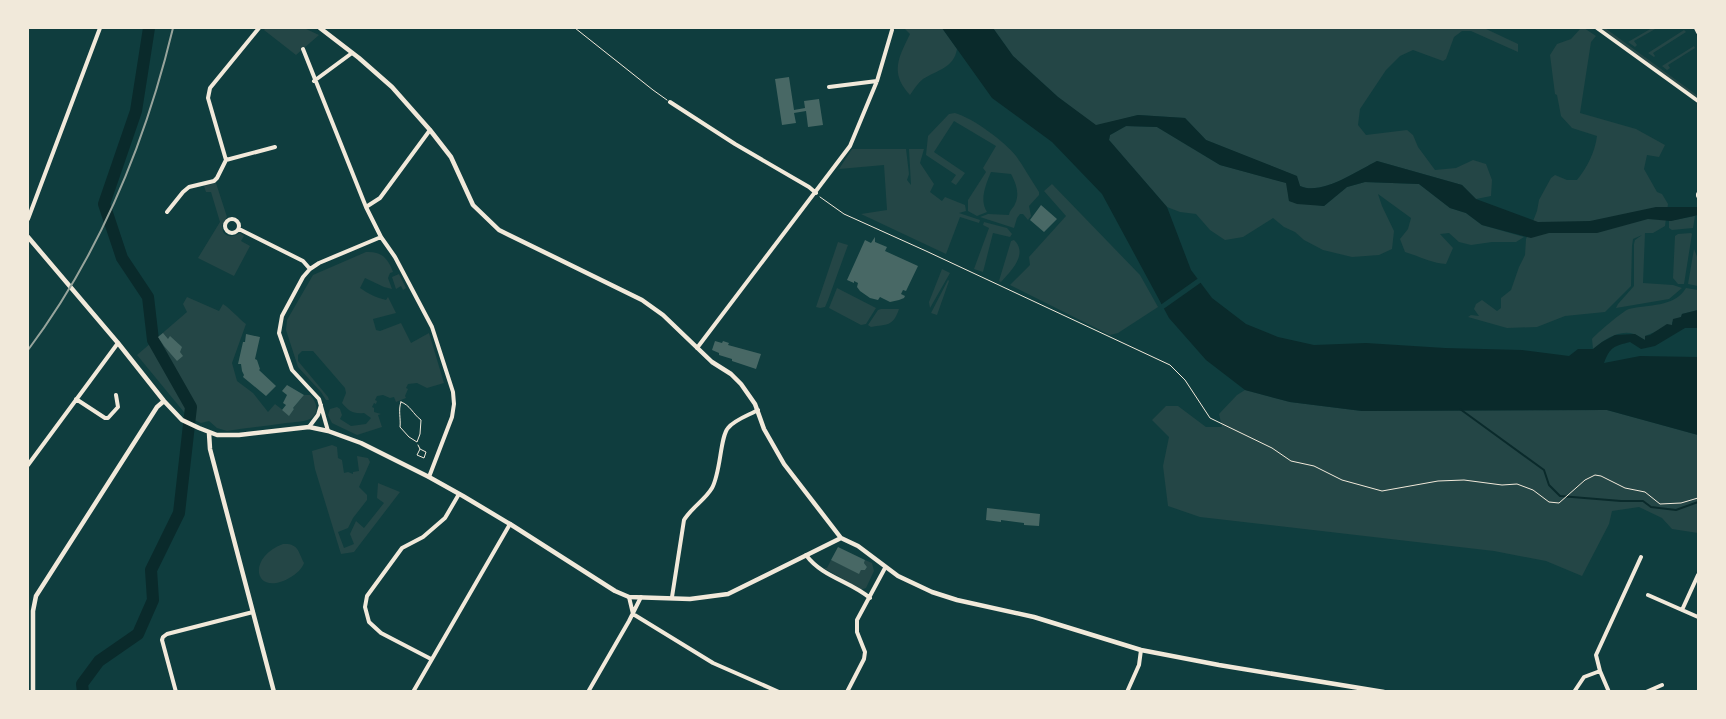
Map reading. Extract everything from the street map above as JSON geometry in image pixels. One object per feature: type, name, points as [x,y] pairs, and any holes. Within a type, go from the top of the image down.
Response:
[{"type":"street","points":[[28,219],[100,28]]},
{"type":"street","points":[[167,212],[182,192],[189,187],[214,181],[226,160],[208,98],[210,88],[259,28]]},
{"type":"street","points":[[320,28],[392,87],[451,157],[473,205],[499,230],[642,300],[663,315],[712,362],[731,374],[750,395],[758,410],[764,429],[784,464],[829,525],[841,538],[858,546],[885,568],[915,585],[957,600],[1034,617],[1141,650],[1218,665],[1384,692]]},
{"type":"street","points":[[1597,28],[1698,101]]},
{"type":"street","points":[[1696,28],[1698,32]]},
{"type":"street","points":[[697,348],[850,146],[877,81],[892,30]]},
{"type":"street","points":[[303,49],[314,81],[366,208],[381,237],[395,257],[432,327],[453,392],[452,417],[429,477]]},
{"type":"street","points":[[314,81],[352,53]]},
{"type":"street","points":[[830,88],[877,81]]},
{"type":"street","points":[[670,102],[816,193]]},
{"type":"street","points":[[366,208],[380,198],[430,130]]},
{"type":"street","points":[[226,160],[275,146]]},
{"type":"street","points":[[229,218],[235,219],[239,223],[239,229],[235,233],[230,234],[226,231],[225,222],[229,218]]},
{"type":"street","points":[[239,229],[303,262],[310,269]]},
{"type":"street","points":[[28,237],[118,343],[164,401],[182,420],[209,433],[223,436],[309,427],[328,431],[375,450],[429,477],[510,524],[615,591],[629,597],[690,599],[728,594],[841,538]]},
{"type":"street","points":[[328,431],[322,405],[316,393],[298,378],[292,370],[279,333],[282,316],[303,277],[310,269],[319,263],[381,237]]},
{"type":"street","points":[[28,465],[118,343]]},
{"type":"street","points":[[76,399],[105,418],[108,418],[118,407],[116,394]]},
{"type":"street","points":[[33,692],[33,612],[36,596],[157,407],[164,401]]},
{"type":"street","points":[[309,427],[318,415],[322,405]]},
{"type":"street","points":[[672,597],[684,520],[711,489],[720,465],[725,433],[728,427],[758,410]]},
{"type":"street","points":[[209,433],[210,449],[274,692]]},
{"type":"street","points":[[431,659],[382,633],[369,622],[365,607],[368,596],[402,548],[423,537],[445,518],[459,494]]},
{"type":"street","points":[[413,692],[510,524]]},
{"type":"street","points":[[806,555],[812,563],[823,571],[870,598]]},
{"type":"street","points":[[1609,692],[1600,671],[1596,655],[1641,557]]},
{"type":"street","points":[[847,692],[864,659],[865,652],[857,632],[857,620],[885,568]]},
{"type":"street","points":[[1682,610],[1698,575]]},
{"type":"street","points":[[1648,595],[1698,617]]},
{"type":"street","points":[[629,597],[633,614],[713,663],[779,692]]},
{"type":"street","points":[[588,692],[641,597]]},
{"type":"street","points":[[176,692],[162,640],[163,636],[254,612]]},
{"type":"street","points":[[1127,692],[1140,665],[1141,650]]},
{"type":"street","points":[[1574,692],[1584,677],[1600,671]]},
{"type":"street","points":[[1646,692],[1662,686]]},
{"type":"path","points":[[575,28],[670,102]]},
{"type":"path","points":[[816,193],[844,214],[926,250],[1170,365],[1185,380],[1210,418],[1272,448],[1291,461],[1314,466],[1342,480],[1382,491],[1438,481],[1464,480],[1502,485],[1517,484],[1533,490],[1549,502],[1559,503],[1584,480],[1595,475],[1625,488],[1645,492],[1660,504],[1698,498]]},
{"type":"path","points":[[401,402],[408,404],[413,414],[421,420],[420,434],[417,442],[409,437],[400,427],[399,408],[401,402]]},
{"type":"path","points":[[418,445],[420,449]]},
{"type":"shaded area","points":[[266,28],[304,28],[319,35],[296,55],[264,30]]},
{"type":"shaded area","points":[[904,28],[942,28],[957,49],[949,64],[923,79],[910,95],[904,87],[898,72],[902,50],[910,34]]},
{"type":"shaded area","points":[[942,28],[993,28],[1013,56],[1058,97],[1096,125],[1138,115],[1185,118],[1206,140],[1297,176],[1300,186],[1318,188],[1328,185],[1377,161],[1462,185],[1476,199],[1538,222],[1590,221],[1656,207],[1698,207],[1698,215],[1671,221],[1648,219],[1597,233],[1549,233],[1531,238],[1482,225],[1466,213],[1450,208],[1419,184],[1365,182],[1347,187],[1324,206],[1297,204],[1289,201],[1286,183],[1220,165],[1157,127],[1126,126],[1110,135],[1109,140],[1167,207],[1191,270],[1212,298],[1246,324],[1278,337],[1314,345],[1366,343],[1522,350],[1569,356],[1578,349],[1593,349],[1615,335],[1635,334],[1645,340],[1645,336],[1650,335],[1667,324],[1672,325],[1673,319],[1681,317],[1682,314],[1698,310],[1698,328],[1685,328],[1655,346],[1641,349],[1630,342],[1620,345],[1611,350],[1604,363],[1640,356],[1698,357],[1698,435],[1607,410],[1362,411],[1290,402],[1245,390],[1206,360],[1169,318],[1102,194],[1052,142],[992,98]]},
{"type":"shaded area","points":[[993,28],[1484,28],[1518,44],[1518,52],[1471,31],[1462,31],[1454,37],[1446,59],[1443,61],[1413,50],[1400,56],[1386,70],[1360,109],[1358,125],[1366,135],[1407,130],[1413,135],[1418,147],[1435,170],[1456,168],[1473,160],[1486,164],[1492,180],[1491,196],[1476,199],[1462,185],[1377,161],[1339,181],[1318,188],[1309,188],[1300,186],[1296,176],[1206,140],[1185,118],[1138,115],[1096,126],[1058,97],[1013,56]]},
{"type":"shaded area","points":[[1581,28],[1596,36],[1591,42],[1580,113],[1636,129],[1665,145],[1659,157],[1647,155],[1644,169],[1657,192],[1662,194],[1668,204],[1665,226],[1653,233],[1645,233],[1643,283],[1673,285],[1682,288],[1669,299],[1616,308],[1634,286],[1634,244],[1635,240],[1642,235],[1633,239],[1631,286],[1605,312],[1565,316],[1537,327],[1507,328],[1468,317],[1471,315],[1479,316],[1474,309],[1476,304],[1482,300],[1497,311],[1501,308],[1501,298],[1511,290],[1525,255],[1526,239],[1537,211],[1539,200],[1551,178],[1555,175],[1567,180],[1577,180],[1592,154],[1597,136],[1572,128],[1561,116],[1557,95],[1555,94],[1550,55],[1557,44],[1571,39]]},
{"type":"shaded area","points":[[1605,28],[1698,96],[1696,98],[1602,29]]},
{"type":"shaded area","points":[[1652,28],[1657,28],[1634,41],[1637,45],[1635,47],[1628,42]]},
{"type":"shaded area","points":[[1684,30],[1686,32],[1653,53],[1654,57],[1648,53]]},
{"type":"shaded area","points":[[1694,46],[1695,48],[1668,65],[1670,68],[1667,70],[1662,66]]},
{"type":"shaded area","points":[[955,113],[971,120],[988,131],[1011,150],[1019,160],[1039,192],[1039,195],[1029,206],[1031,216],[1028,220],[1023,214],[1020,214],[1014,228],[980,217],[988,214],[1009,215],[1017,196],[1016,185],[1011,174],[991,172],[983,197],[987,212],[977,216],[968,211],[968,200],[986,172],[983,168],[996,146],[954,121],[934,152],[965,173],[956,185],[951,182],[956,175],[926,155],[928,136],[949,114]]},
{"type":"shaded area","points":[[1126,126],[1157,127],[1220,165],[1287,183],[1289,201],[1324,206],[1347,187],[1365,182],[1419,184],[1450,208],[1466,213],[1482,225],[1524,237],[1516,242],[1492,242],[1471,245],[1459,242],[1449,233],[1440,234],[1453,248],[1446,264],[1430,261],[1405,252],[1400,239],[1408,229],[1411,218],[1378,194],[1394,231],[1392,249],[1379,255],[1352,257],[1323,250],[1304,240],[1273,218],[1243,237],[1225,240],[1210,230],[1196,214],[1180,212],[1167,207],[1109,140],[1110,135]]},
{"type":"shaded area","points":[[852,149],[906,149],[909,174],[907,180],[911,185],[909,149],[924,149],[920,163],[934,184],[930,192],[942,201],[945,197],[965,205],[966,211],[959,213],[980,220],[979,223],[960,217],[946,254],[861,214],[887,210],[884,165],[839,169]]},
{"type":"shaded area","points":[[216,183],[227,217],[222,225],[223,232],[231,236],[240,233],[244,236],[241,241],[250,246],[234,276],[198,258],[220,222],[211,192],[206,192],[204,186]]},
{"type":"shaded area","points":[[1052,184],[1140,275],[1158,307],[1118,333],[1110,335],[1010,285],[1030,265],[1029,257],[1066,216],[1044,191]]},
{"type":"shaded area","points":[[1695,216],[1693,228],[1672,230],[1669,228],[1669,221]]},
{"type":"shaded area","points":[[984,222],[1007,228],[1012,234],[1010,237],[993,233],[983,272],[974,269],[989,228],[983,225]]},
{"type":"shaded area","points":[[1691,233],[1684,284],[1678,284],[1673,278],[1675,236]]},
{"type":"shaded area","points":[[1014,240],[1020,251],[1019,257],[1013,268],[1001,282],[999,281],[1011,241]]},
{"type":"shaded area","points":[[838,242],[848,245],[825,307],[816,307]]},
{"type":"shaded area","points":[[1694,249],[1698,259],[1698,286],[1688,284]]},
{"type":"shaded area","points":[[366,252],[383,256],[393,272],[390,273],[388,278],[392,289],[365,278],[360,288],[386,300],[388,297],[396,313],[373,319],[376,330],[380,331],[401,323],[411,343],[429,333],[444,383],[427,388],[417,383],[408,384],[406,398],[396,402],[394,397],[377,396],[376,404],[374,403],[372,407],[374,412],[381,414],[378,415],[382,427],[357,435],[332,423],[328,415],[330,409],[337,407],[340,409],[342,415],[340,419],[351,426],[366,424],[371,418],[364,413],[356,413],[347,408],[342,403],[346,393],[345,388],[313,351],[302,351],[298,355],[298,361],[328,397],[329,400],[326,400],[298,367],[286,330],[287,320],[313,275]]},
{"type":"shaded area","points":[[942,269],[950,273],[930,308],[929,302]]},
{"type":"shaded area","points":[[399,274],[406,288],[403,290],[401,286],[396,289],[392,277]]},
{"type":"shaded area","points":[[948,280],[937,315],[931,313]]},
{"type":"shaded area","points":[[837,288],[876,308],[866,324],[861,325],[829,308]]},
{"type":"shaded area","points":[[1686,288],[1698,290],[1698,310],[1682,314],[1681,317],[1672,322],[1672,325],[1645,336],[1645,340],[1634,334],[1617,334],[1593,349],[1592,339],[1626,310],[1668,302],[1675,299]]},
{"type":"shaded area","points":[[187,297],[219,311],[223,304],[246,324],[232,363],[237,381],[253,393],[268,412],[275,404],[289,415],[304,395],[310,395],[316,407],[313,417],[302,421],[227,431],[217,428],[209,421],[201,423],[188,417],[137,355],[187,312],[183,304]]},
{"type":"shaded area","points":[[899,309],[897,315],[889,324],[871,327],[868,325],[878,310]]},
{"type":"shaded area","points":[[1245,390],[1290,402],[1362,411],[1607,410],[1698,435],[1698,533],[1672,529],[1662,518],[1639,507],[1612,511],[1609,524],[1582,576],[1546,561],[1494,551],[1200,517],[1168,506],[1163,466],[1169,437],[1152,420],[1166,406],[1178,406],[1206,427],[1222,427],[1219,414],[1237,395]]},
{"type":"shaded area","points":[[332,445],[337,447],[338,458],[342,460],[344,473],[353,474],[353,472],[359,471],[357,456],[368,458],[370,462],[359,487],[367,495],[367,500],[348,528],[338,532],[344,548],[354,544],[350,534],[356,521],[364,528],[384,503],[377,498],[378,483],[400,492],[354,552],[341,554],[315,469],[312,451]]},
{"type":"shaded area","points":[[283,544],[295,546],[304,563],[299,571],[291,577],[279,582],[269,583],[263,580],[259,574],[259,566],[263,558],[271,550]]},
{"type":"shaded area","points":[[831,560],[859,573],[867,567],[864,563],[865,560],[872,563],[874,571],[866,588],[861,590],[824,568],[827,568]]},
{"type":"pier","points":[[1200,277],[1203,281],[1162,310],[1159,306]]},
{"type":"building","points":[[789,77],[794,110],[805,108],[804,101],[819,99],[823,125],[808,127],[806,111],[794,113],[796,123],[782,125],[775,79]]},
{"type":"building","points":[[1041,205],[1057,219],[1044,232],[1030,220]]},
{"type":"building","points":[[875,237],[875,242],[887,247],[885,251],[918,266],[906,291],[903,290],[901,294],[905,296],[904,298],[890,302],[880,297],[878,300],[870,298],[860,291],[857,287],[858,283],[847,280],[865,240],[871,243]]},
{"type":"building","points":[[163,333],[168,339],[170,336],[182,347],[180,352],[183,356],[177,361],[158,337]]},
{"type":"building","points":[[246,334],[260,337],[255,359],[257,360],[259,370],[276,386],[266,396],[243,377],[241,364],[238,364]]},
{"type":"building","points":[[715,341],[722,343],[723,341],[729,343],[728,345],[761,354],[756,369],[719,355],[719,353],[712,350]]},
{"type":"building","points":[[287,385],[304,395],[289,416],[282,410],[286,405],[283,403],[287,395],[282,391]]},
{"type":"building","points":[[987,508],[1040,514],[1039,526],[1001,520],[1001,522],[986,520]]},
{"type":"building","points":[[838,547],[865,560],[864,563],[867,567],[865,570],[861,570],[859,574],[831,560]]},
{"type":"waterway","points":[[83,692],[82,684],[99,661],[138,634],[153,600],[151,570],[179,513],[191,407],[153,340],[148,297],[122,258],[104,204],[136,111],[149,28]]},
{"type":"waterway","points":[[1460,409],[1544,470],[1549,485],[1560,496],[1643,501],[1651,507],[1676,510],[1698,502]]},
{"type":"railway","points":[[28,350],[77,276],[117,196],[149,114],[173,28]]}]
